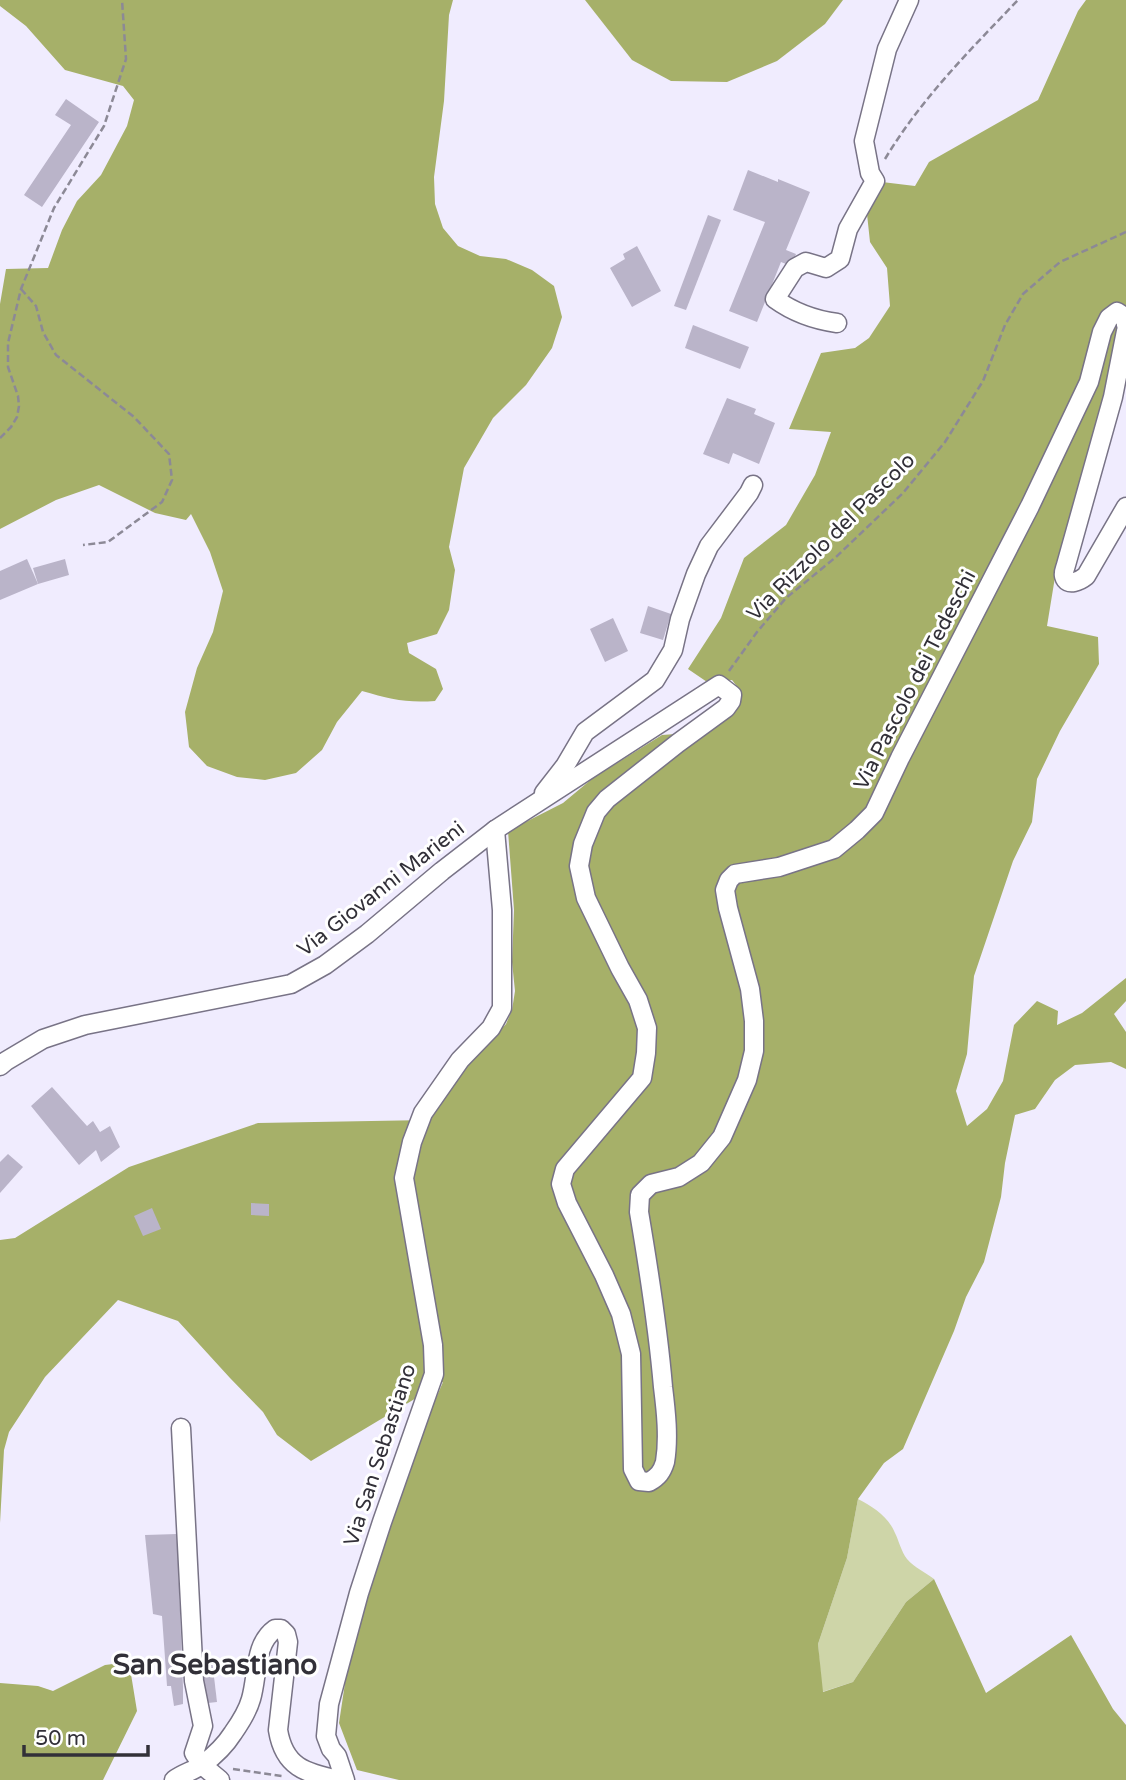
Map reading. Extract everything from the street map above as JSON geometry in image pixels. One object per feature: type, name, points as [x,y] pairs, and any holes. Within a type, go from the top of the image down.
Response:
[{"type":"street","points":[[836,323],[789,309],[775,299],[794,268],[806,262],[826,268],[839,259],[848,229],[875,181],[870,173],[864,141],[887,49],[909,0]]},
{"type":"street","name":"Via Pascolo dei Tedeschi","points":[[719,685],[732,695],[726,708],[632,778],[596,811],[583,844],[579,866],[586,898],[638,1000],[647,1028],[646,1053],[642,1078],[565,1169],[561,1184],[567,1203],[621,1314],[631,1354],[633,1469],[639,1481],[649,1482],[659,1476],[667,1443],[658,1327],[639,1212],[640,1195],[651,1184],[679,1177],[701,1163],[722,1137],[747,1080],[754,1051],[750,989],[725,890],[729,880],[735,874],[779,867],[834,849],[874,813],[1030,506],[1089,382],[1102,332],[1109,318],[1117,312],[1125,317],[1126,326]]},
{"type":"street","points":[[1126,331],[1113,397],[1066,565],[1066,580],[1077,582],[1086,576],[1126,507]]},
{"type":"street","points":[[534,806],[565,766],[585,732],[655,680],[673,650],[680,619],[709,546],[753,485]]},
{"type":"street","name":"Via Giovanni Marieni","points":[[0,1066],[43,1040],[85,1026],[291,984],[336,957],[367,934],[442,870],[495,830],[719,685]]},
{"type":"street","name":"Via San Sebastiano","points":[[345,1780],[337,1756],[326,1736],[329,1704],[359,1593],[434,1374],[433,1345],[404,1178],[412,1142],[423,1114],[460,1060],[491,1028],[502,1008],[502,910],[495,830]]},
{"type":"street","points":[[181,1428],[194,1681],[202,1726],[194,1753],[202,1765],[220,1780]]},
{"type":"street","points":[[174,1780],[202,1765],[223,1747],[233,1734],[251,1703],[261,1647],[268,1634],[275,1629],[281,1629],[288,1642],[278,1730],[284,1752],[297,1765],[317,1776],[339,1780]]},
{"type":"path","points":[[0,438],[17,418],[19,406],[8,367],[8,342],[21,289],[54,208],[104,126],[127,58],[122,0]]},
{"type":"path","points":[[875,181],[894,143],[924,102],[1018,0]]},
{"type":"path","name":"Via Rizzolo del Pascolo","points":[[719,685],[757,632],[786,598],[836,557],[903,493],[946,442],[983,380],[1005,324],[1023,294],[1060,262],[1126,232]]},
{"type":"path","points":[[21,289],[36,306],[43,332],[56,355],[134,417],[169,454],[172,480],[162,502],[108,542],[83,545]]},
{"type":"path","points":[[202,1765],[283,1776]]},
{"type":"green space","points":[[0,0],[453,0],[449,15],[444,101],[434,177],[435,204],[443,228],[458,246],[480,256],[506,259],[532,270],[554,286],[562,317],[552,348],[526,385],[493,418],[464,468],[449,547],[455,570],[449,610],[437,634],[407,643],[409,653],[436,669],[443,689],[435,701],[398,700],[362,691],[337,722],[322,750],[296,773],[265,780],[237,777],[207,766],[189,747],[185,712],[197,668],[213,632],[223,591],[210,552],[191,514],[186,520],[155,513],[99,485],[56,500],[0,529],[0,304],[6,269],[48,268],[62,230],[77,201],[101,175],[127,126],[134,100],[123,86],[65,70],[26,26],[0,6]]},
{"type":"green space","points":[[585,0],[843,0],[825,24],[777,61],[727,82],[671,81],[632,60]]},
{"type":"green space","points":[[1086,0],[1126,0],[1126,353],[1056,571],[1047,626],[1098,637],[1099,664],[1060,731],[1037,779],[1032,822],[1013,861],[974,976],[967,1054],[956,1091],[967,1126],[987,1109],[1003,1081],[1014,1025],[1037,1001],[1058,1011],[1057,1025],[1082,1013],[1126,978],[1126,1001],[1114,1014],[1126,1032],[1126,1069],[1111,1062],[1075,1065],[1055,1080],[1035,1109],[1015,1115],[1001,1197],[984,1262],[966,1297],[903,1449],[884,1463],[858,1499],[847,1558],[818,1644],[823,1692],[853,1682],[906,1602],[934,1579],[986,1693],[1071,1635],[1113,1709],[1126,1725],[1126,1780],[399,1780],[357,1770],[339,1723],[347,1670],[371,1575],[443,1382],[311,1461],[277,1435],[263,1412],[178,1321],[118,1300],[45,1377],[9,1432],[4,1450],[0,1523],[0,1240],[15,1238],[129,1167],[258,1123],[428,1120],[471,1061],[506,1024],[512,1010],[515,991],[512,962],[514,910],[508,831],[563,803],[593,778],[662,735],[702,732],[736,707],[742,693],[732,680],[710,684],[688,669],[721,618],[744,558],[786,525],[815,475],[831,432],[789,429],[821,353],[855,348],[869,338],[890,306],[887,268],[870,242],[867,214],[882,182],[915,186],[929,162],[1038,100],[1078,11]]},
{"type":"green space","points":[[858,1499],[884,1517],[892,1527],[907,1559],[934,1579],[906,1602],[853,1682],[822,1692],[818,1644],[847,1558]]},
{"type":"green space","points":[[129,1662],[137,1711],[103,1780],[0,1780],[0,1683],[38,1686],[53,1691],[105,1665]]},
{"type":"building","points":[[66,99],[99,122],[42,207],[24,195],[71,125],[55,115]]},
{"type":"building","points":[[748,170],[810,192],[786,250],[796,254],[791,266],[781,262],[757,322],[729,311],[765,222],[733,210]]},
{"type":"building","points":[[708,215],[721,220],[686,310],[674,306]]},
{"type":"building","points":[[637,246],[661,291],[632,307],[610,268],[625,259],[623,254]]},
{"type":"building","points":[[693,325],[749,347],[740,369],[685,348]]},
{"type":"building","points":[[727,398],[756,409],[754,414],[775,423],[759,464],[733,453],[729,464],[703,454]]},
{"type":"building","points":[[27,559],[38,584],[0,600],[0,571]]},
{"type":"building","points":[[65,559],[69,575],[38,584],[33,568]]},
{"type":"building","points":[[648,606],[671,614],[663,640],[640,633]]},
{"type":"building","points":[[613,618],[628,651],[605,662],[590,629]]},
{"type":"building","points":[[52,1087],[87,1126],[93,1121],[100,1132],[110,1126],[120,1147],[101,1162],[96,1150],[79,1165],[31,1106]]},
{"type":"building","points":[[8,1154],[23,1167],[0,1193],[0,1162]]},
{"type":"building","points":[[251,1203],[269,1204],[269,1216],[251,1215]]},
{"type":"building","points":[[152,1208],[161,1229],[143,1236],[134,1216]]},
{"type":"building","points":[[177,1534],[183,1704],[174,1706],[171,1686],[167,1686],[162,1616],[153,1614],[145,1535]]},
{"type":"building","points":[[212,1660],[217,1702],[199,1704],[195,1662]]},
{"type":"district","name":"San Sebastiano","points":[[215,1665]]}]
